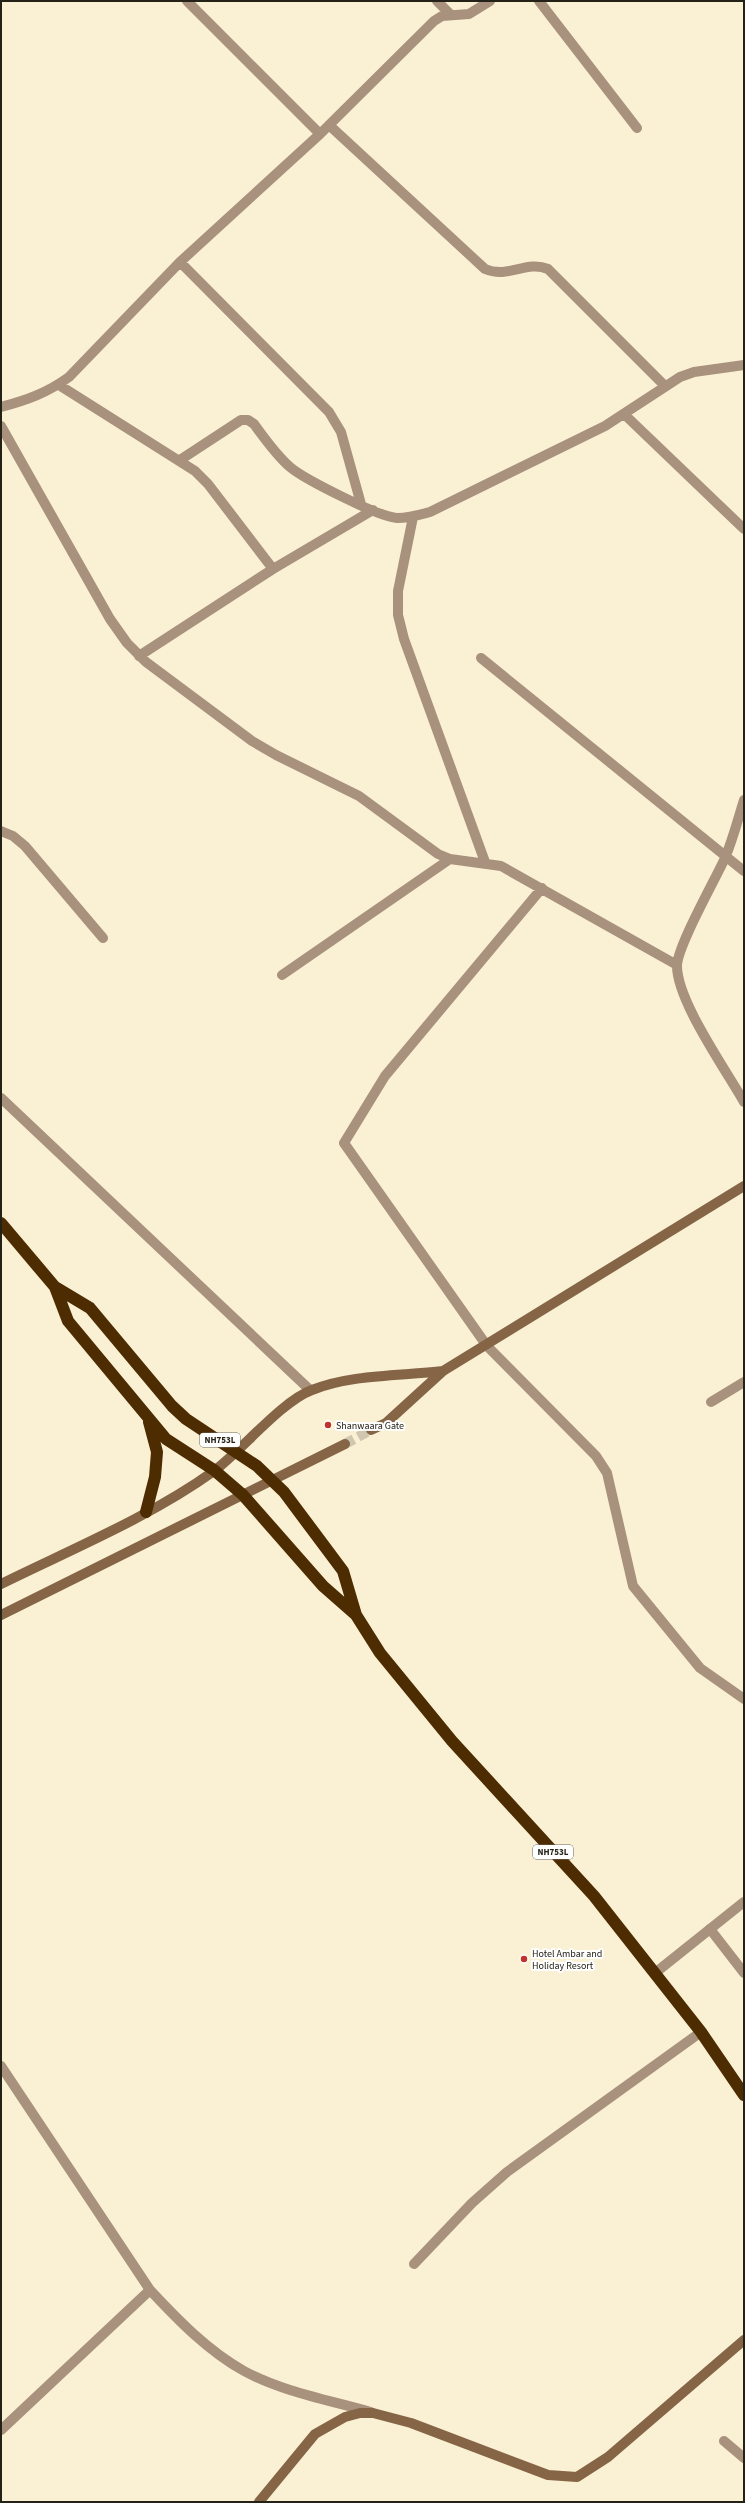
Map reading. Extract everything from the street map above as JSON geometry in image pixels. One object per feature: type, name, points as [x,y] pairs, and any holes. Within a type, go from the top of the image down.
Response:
[{"type":"highway","name":"NH753L","points":[[1,1223],[54,1288],[68,1321],[166,1439],[214,1470],[243,1495],[323,1586],[356,1615]]},
{"type":"highway","name":"NH753L","points":[[54,1288],[90,1308],[172,1406],[186,1419],[237,1451],[284,1492],[343,1571],[356,1615],[380,1653],[452,1742],[594,1896],[701,2032],[744,2095]]},
{"type":"highway","points":[[146,1512],[155,1477],[157,1452],[148,1418]]},
{"type":"main road","points":[[371,1430],[386,1423],[443,1371],[487,1346],[744,1186]]},
{"type":"main road","points":[[1,1584],[146,1512],[214,1470],[286,1408],[310,1390],[339,1382],[443,1371]]},
{"type":"main road","points":[[1,1615],[345,1444]]},
{"type":"main road","points":[[259,2502],[315,2434],[344,2417],[373,2412],[411,2424],[548,2475],[577,2477],[608,2457],[744,2340]]},
{"type":"street","points":[[187,1],[320,134]]},
{"type":"street","points":[[437,1],[450,14]]},
{"type":"street","points":[[1,407],[33,399],[69,377],[180,262],[320,134],[434,21],[442,16],[450,14],[469,14],[490,1]]},
{"type":"street","points":[[539,1],[637,128]]},
{"type":"street","points":[[329,125],[485,269],[495,273],[507,273],[532,266],[540,266],[548,269],[664,385]]},
{"type":"street","points":[[180,262],[329,412],[341,432],[361,504]]},
{"type":"street","points":[[180,460],[241,420],[248,420],[254,424],[291,468],[373,510],[396,518],[413,517],[430,512],[605,426],[624,415],[664,385],[694,372],[744,365]]},
{"type":"street","points":[[59,384],[180,460],[208,484],[273,569]]},
{"type":"street","points":[[624,415],[744,529]]},
{"type":"street","points":[[1,426],[110,619],[127,643],[139,656],[252,741],[276,755],[359,796],[438,854],[450,859],[485,862],[501,866],[677,965]]},
{"type":"street","points":[[139,656],[273,569],[373,510]]},
{"type":"street","points":[[413,517],[398,591],[398,615],[404,639],[485,862]]},
{"type":"street","points":[[481,658],[744,871]]},
{"type":"street","points":[[744,800],[726,856],[682,948],[677,965],[680,985],[689,1008],[744,1102]]},
{"type":"street","points":[[1,831],[25,846],[103,938]]},
{"type":"street","points":[[282,975],[450,859]]},
{"type":"street","points":[[542,888],[384,1076],[344,1143],[487,1346],[596,1456],[607,1473],[633,1586],[700,1668],[744,1699]]},
{"type":"street","points":[[1,1098],[310,1390]]},
{"type":"street","points":[[711,1402],[744,1382]]},
{"type":"street","points":[[655,1973],[744,1902]]},
{"type":"street","points":[[710,1929],[744,1973]]},
{"type":"street","points":[[414,2264],[472,2203],[507,2172],[701,2032]]},
{"type":"street","points":[[1,2066],[150,2290],[186,2327],[210,2347],[244,2371],[283,2387],[373,2412]]},
{"type":"street","points":[[1,2430],[150,2290]]},
{"type":"street","points":[[724,2441],[744,2458]]},
{"type":"tunnel","points":[[345,1444],[371,1430]]},
{"type":"place","name":"Shanwaara Gate","points":[[328,1425]]},
{"type":"place","name":"Hotel Ambar and Holiday Resort","points":[[524,1959]]}]
